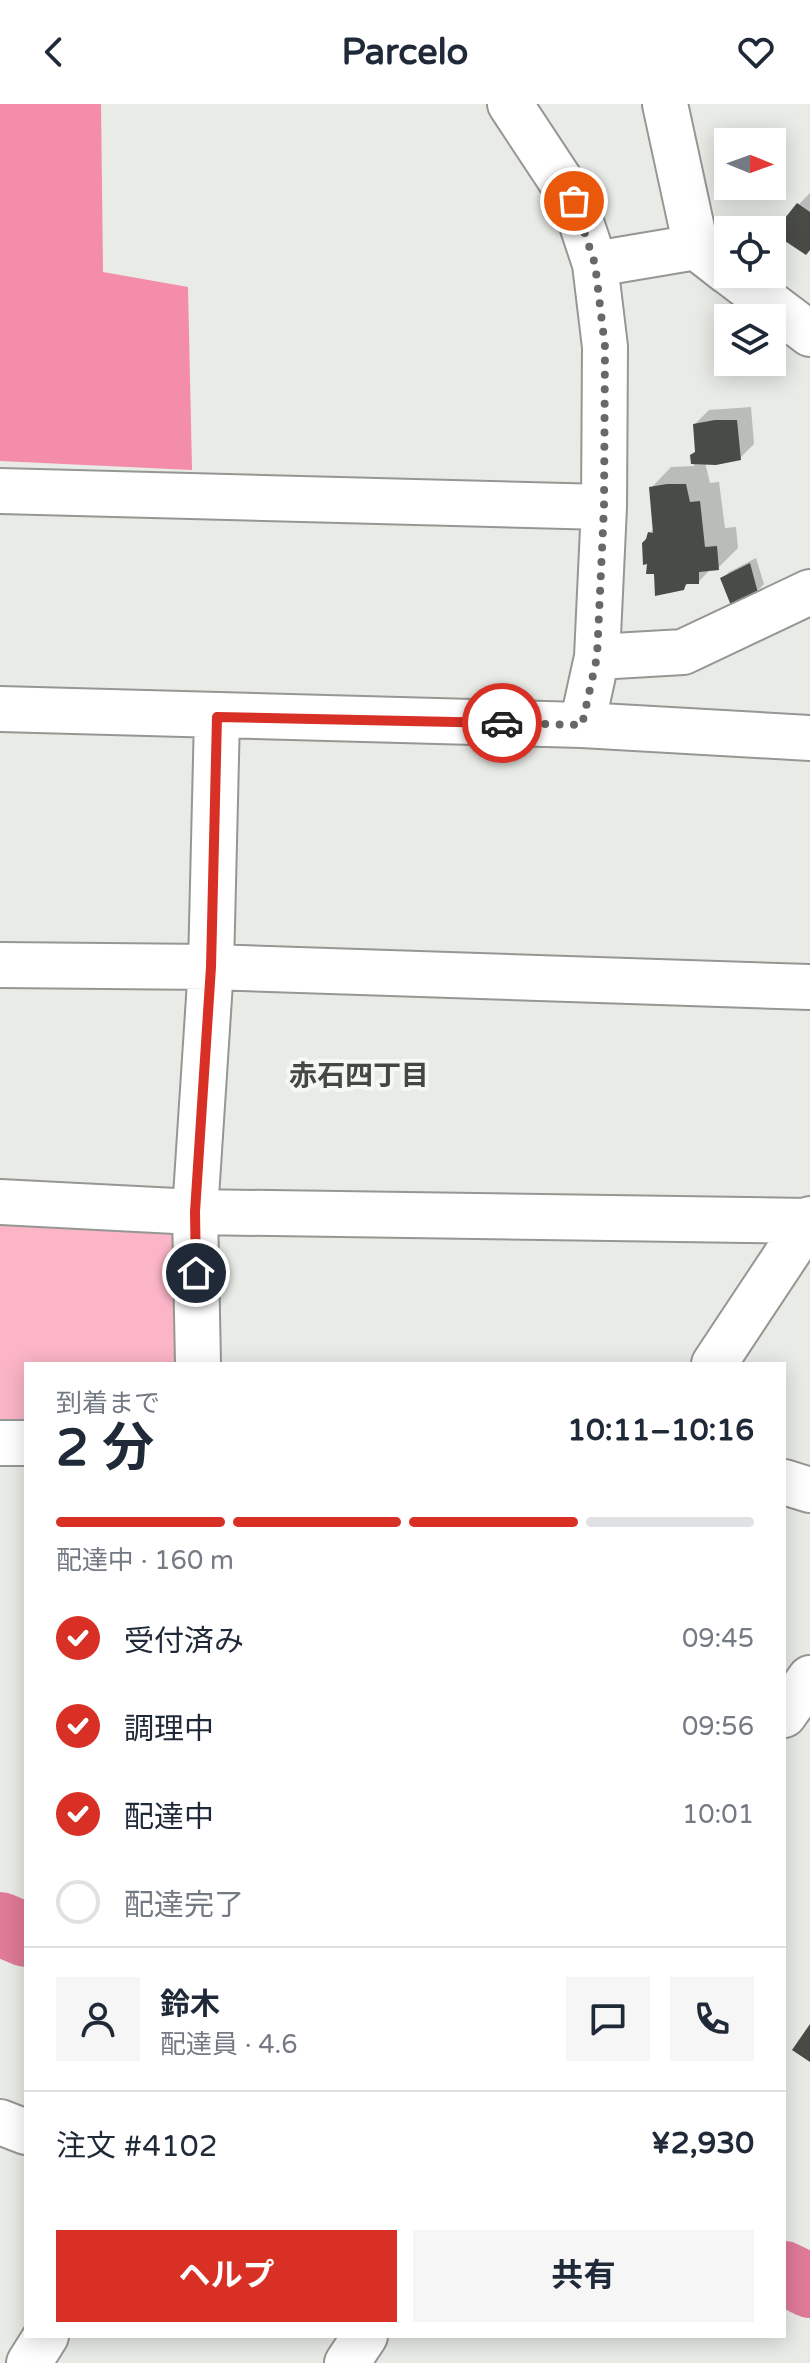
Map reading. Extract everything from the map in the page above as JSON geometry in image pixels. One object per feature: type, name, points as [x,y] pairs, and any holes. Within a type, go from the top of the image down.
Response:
[{"type":"street","points":[[510,104],[574,201],[595,264],[605,347],[604,507],[597,657],[582,725]]},
{"type":"street","points":[[665,104],[714,249]]},
{"type":"street","points":[[595,264],[714,264]]},
{"type":"street","points":[[750,288],[810,334]]},
{"type":"street","points":[[0,491],[604,507]]},
{"type":"street","points":[[597,657],[683,652],[810,592]]},
{"type":"street","points":[[0,709],[582,725],[810,738]]},
{"type":"street","points":[[198,1362],[195,1212],[211,967],[217,717]]},
{"type":"street","points":[[0,965],[211,967],[810,987]]},
{"type":"street","points":[[0,1202],[195,1212],[809,1220]]},
{"type":"street","points":[[715,1362],[809,1220]]},
{"type":"street","points":[[0,1443],[24,1443]]},
{"type":"street","points":[[786,1483],[810,1490]]},
{"type":"street","points":[[786,1712],[810,1678]]},
{"type":"street","points":[[0,2122],[24,2131]]},
{"type":"street","points":[[29,2363],[45,2338]]},
{"type":"street","points":[[347,2363],[364,2338]]},
{"type":"shaded area","points":[[0,104],[101,104],[103,272],[188,287],[192,470],[0,461]]},
{"type":"shaded area","points":[[0,1217],[178,1225],[175,1362],[24,1362],[24,1422],[0,1421]]},
{"type":"building","points":[[797,203],[810,212],[810,250],[806,255],[786,242],[786,217]]},
{"type":"building","points":[[737,420],[741,460],[716,465],[691,464],[690,455],[695,452],[693,424]]},
{"type":"building","points":[[686,484],[690,502],[700,501],[705,547],[717,546],[719,570],[699,572],[699,584],[686,584],[684,590],[655,596],[654,574],[646,574],[647,564],[643,565],[642,543],[648,532],[653,533],[649,487]]},
{"type":"building","points":[[750,563],[758,593],[732,608],[720,578]]},
{"type":"building","points":[[810,2024],[810,2062],[792,2050]]},
{"type":"waterway","points":[[0,1924],[24,1934]]},
{"type":"waterway","points":[[786,2274],[810,2286]]},
{"type":"way so far","points":[[502,723],[582,725],[597,657],[604,507],[605,347],[595,264],[574,201]]},
{"type":"district","name":"赤石四丁目","points":[[359,1075]]},
{"type":"route","points":[[196,1273],[195,1212],[211,967],[217,717],[502,723]]}]
